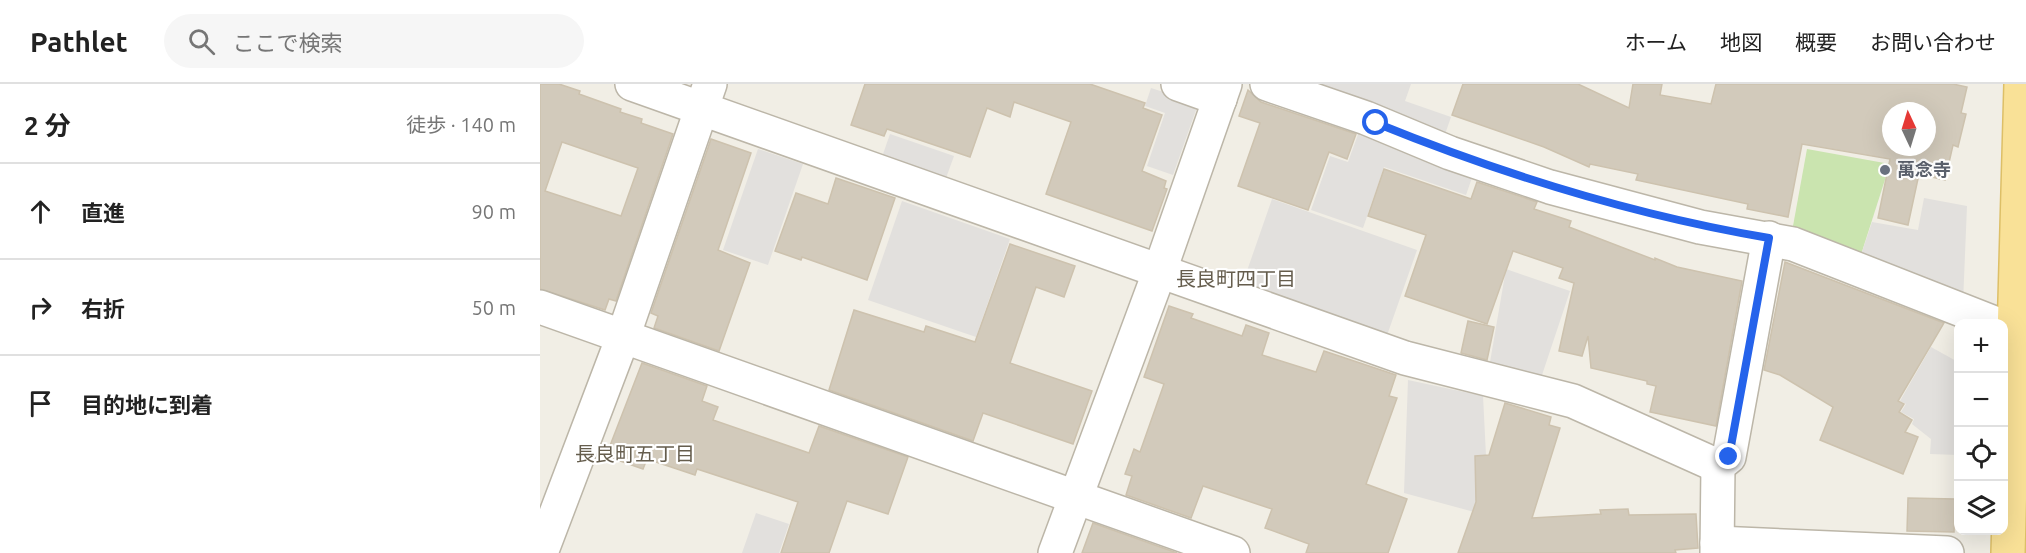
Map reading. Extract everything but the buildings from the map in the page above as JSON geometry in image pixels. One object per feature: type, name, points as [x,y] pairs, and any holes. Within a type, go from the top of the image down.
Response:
[{"type":"main road","points":[[2006,319],[2021,84]]},
{"type":"main road","points":[[2006,373],[2008,553]]},
{"type":"street","points":[[632,84],[706,96],[1160,273],[1405,358],[1573,401],[1718,466]]},
{"type":"street","points":[[1055,553],[1160,273],[1223,91],[1178,84]]},
{"type":"street","points":[[1267,84],[1366,118],[1450,153],[1550,187],[1701,227],[1793,244],[1985,319]]},
{"type":"street","points":[[541,553],[623,337],[706,96]]},
{"type":"street","points":[[1718,466],[1729,457],[1769,238]]},
{"type":"street","points":[[540,307],[1233,553]]},
{"type":"street","points":[[1718,466],[1717,548],[1947,553]]},
{"type":"green space","points":[[1807,149],[1890,164],[1858,264],[1791,237]]},
{"type":"shaded area","points":[[1292,84],[1411,84],[1405,101],[1451,117],[1442,143]]},
{"type":"shaded area","points":[[1151,88],[1188,100],[1196,110],[1173,175],[1147,166],[1165,113],[1145,106]]},
{"type":"shaded area","points":[[1360,129],[1475,169],[1466,195],[1384,167],[1363,228],[1311,210],[1330,156],[1348,162]]},
{"type":"shaded area","points":[[890,134],[954,156],[946,178],[882,157]]},
{"type":"shaded area","points":[[758,149],[803,164],[768,265],[723,250]]},
{"type":"shaded area","points":[[1924,198],[1967,206],[1963,303],[1858,264],[1872,222],[1918,230]]},
{"type":"shaded area","points":[[1272,199],[1417,250],[1385,341],[1240,291]]},
{"type":"shaded area","points":[[902,201],[1010,239],[976,337],[868,300]]},
{"type":"shaded area","points":[[1506,269],[1570,291],[1540,381],[1489,368]]},
{"type":"shaded area","points":[[1931,347],[1954,360],[1954,455],[1930,454],[1931,439],[1912,424],[1914,419],[1901,412],[1906,404],[1900,401]]},
{"type":"shaded area","points":[[1408,380],[1483,396],[1489,516],[1404,493]]},
{"type":"shaded area","points":[[756,513],[789,524],[779,553],[742,553]]},
{"type":"place","name":"萬念寺","points":[[1885,170]]},
{"type":"district","name":"長良町四丁目","points":[[1236,279]]},
{"type":"district","name":"長良町五丁目","points":[[635,454]]},
{"type":"route","points":[[1376,123],[1450,153],[1550,187],[1701,227],[1769,238],[1729,457]]}]
